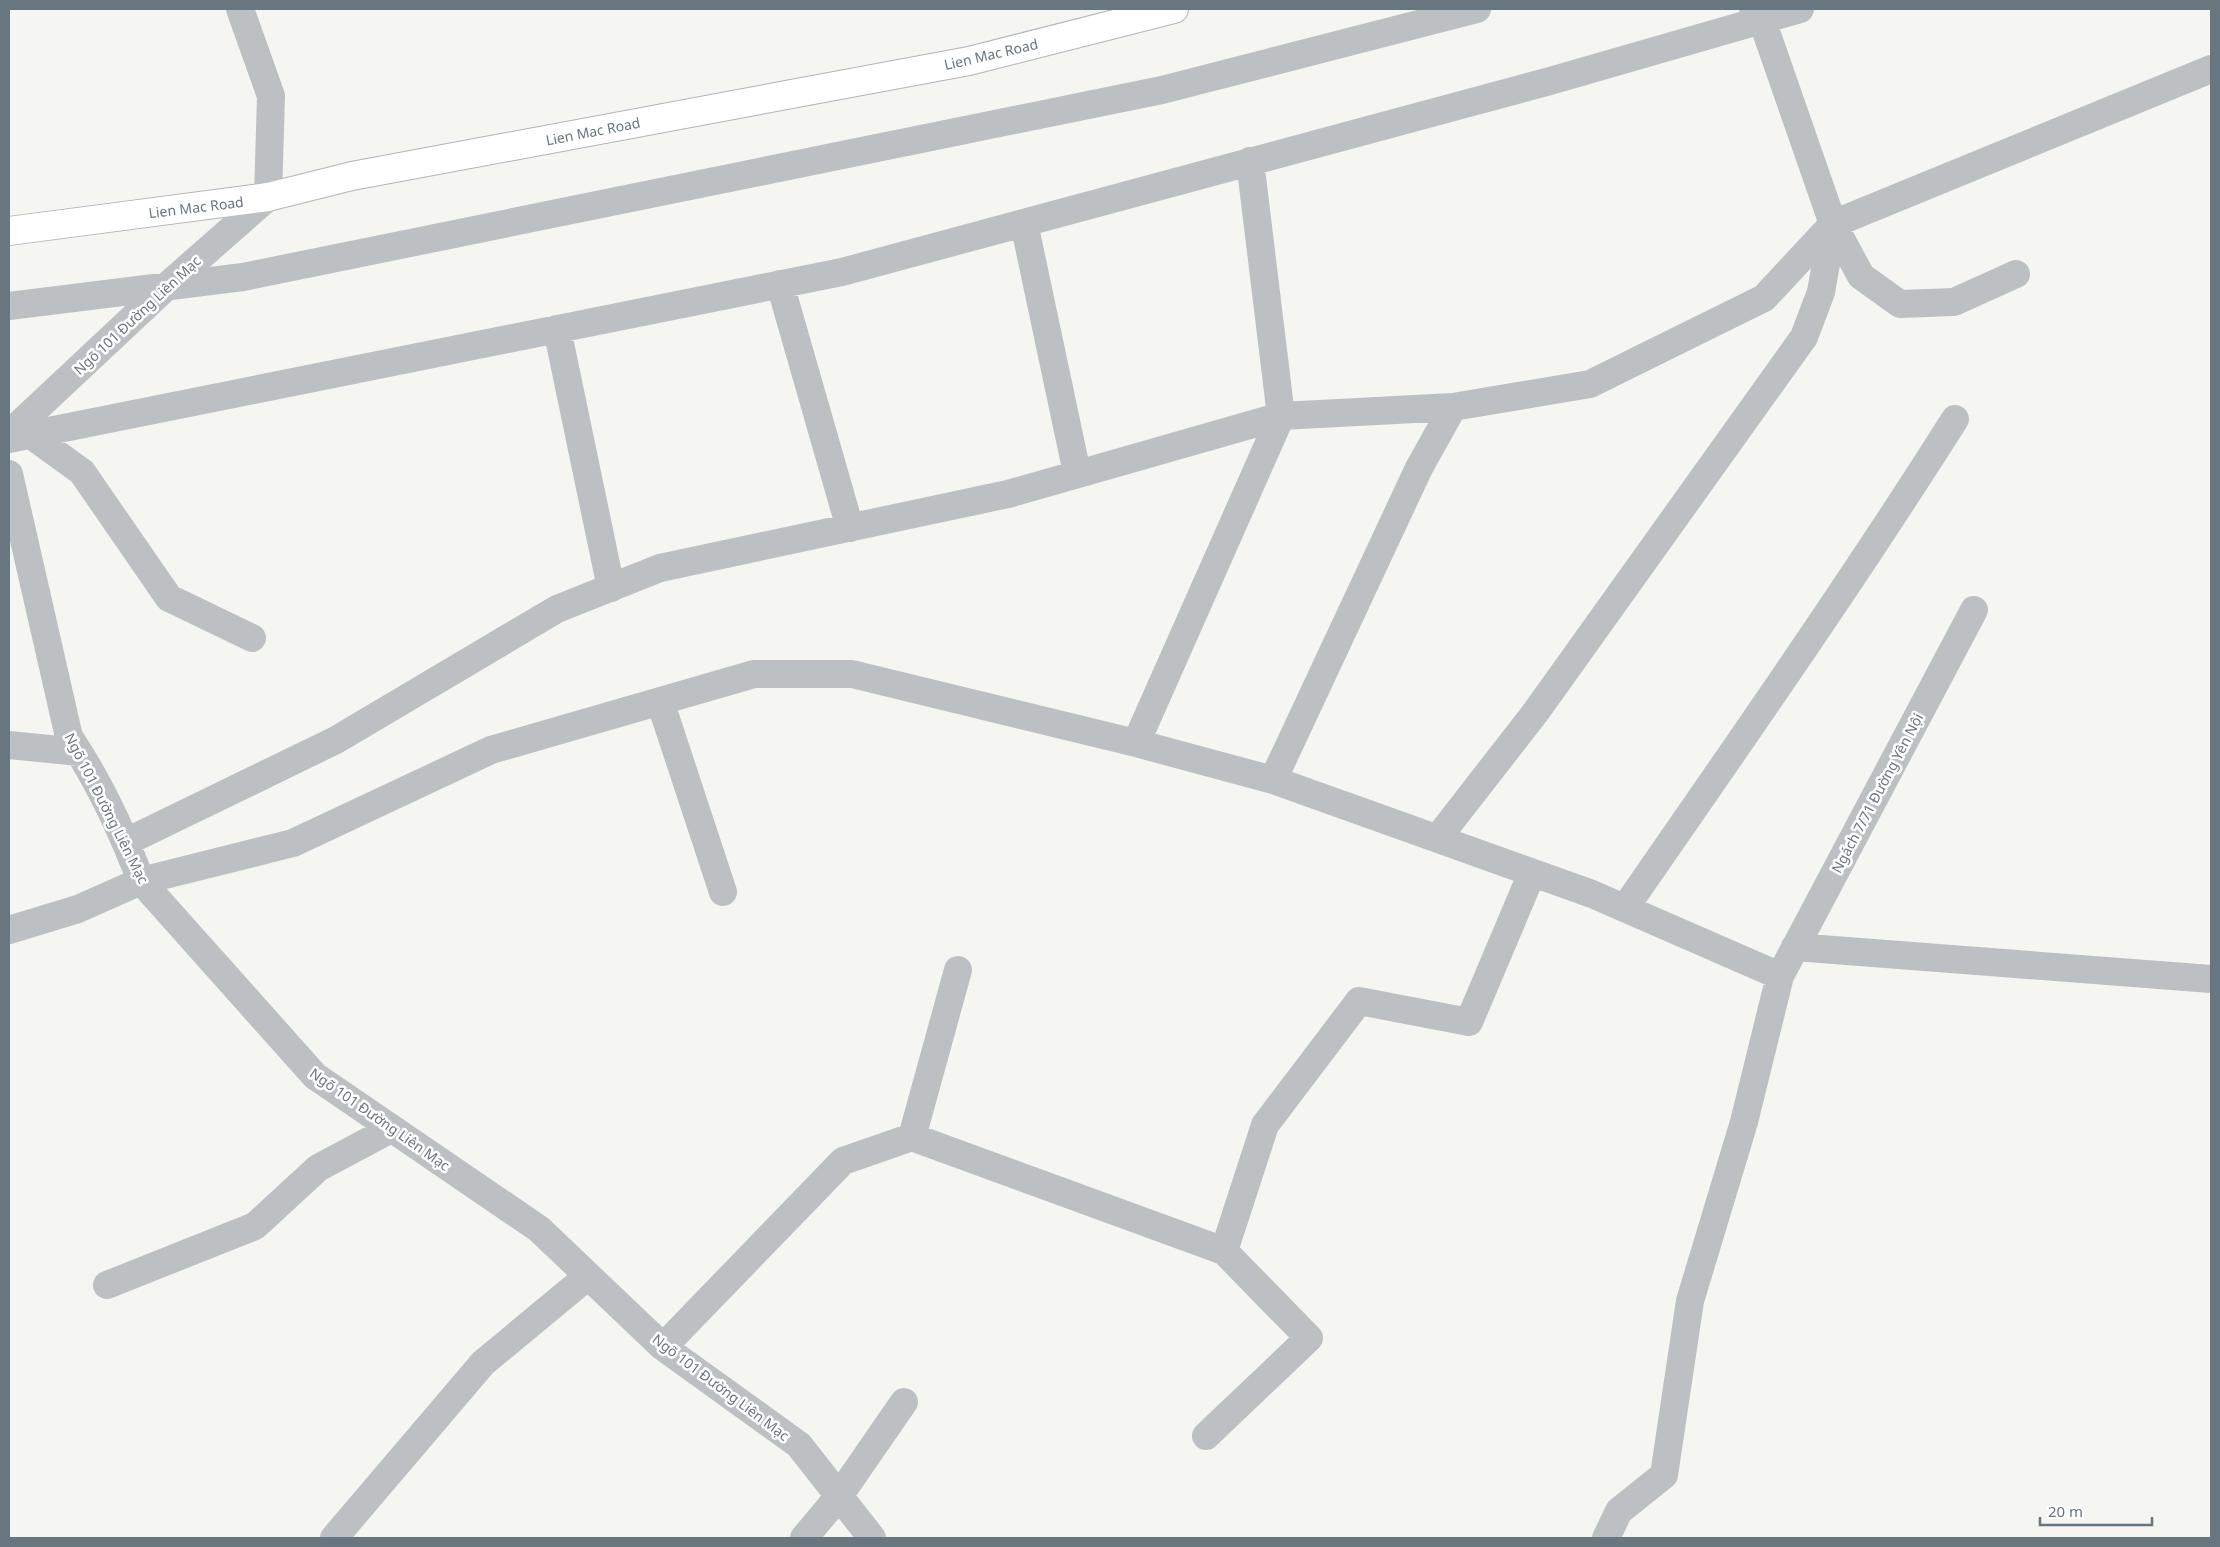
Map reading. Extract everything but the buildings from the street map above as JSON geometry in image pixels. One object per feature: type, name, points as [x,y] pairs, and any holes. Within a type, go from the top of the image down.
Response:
[{"type":"main road","name":"Lien Mac Road","points":[[9,231],[268,197],[352,176],[969,61],[1174,9]]},
{"type":"street","points":[[240,9],[271,96],[268,197]]},
{"type":"street","points":[[9,306],[243,277],[1162,90],[1477,9]]},
{"type":"street","points":[[16,436],[842,272],[1550,81],[1757,15],[1800,9]]},
{"type":"street","points":[[1757,15],[1833,224],[1861,276],[1900,304],[1954,302],[2016,274]]},
{"type":"street","points":[[126,842],[336,740],[557,609],[660,568],[1008,494],[1281,416],[1453,407],[1590,384],[1764,298],[1833,224],[2211,69]]},
{"type":"street","points":[[1136,743],[1281,416],[1250,161]]},
{"type":"street","name":"Ngõ 101 Đường Liên Mạc","points":[[16,436],[167,286],[268,197]]},
{"type":"street","points":[[1024,223],[1077,473]]},
{"type":"street","points":[[1437,839],[1536,713],[1804,337],[1821,292],[1833,224]]},
{"type":"street","points":[[780,284],[850,528]]},
{"type":"street","points":[[557,329],[612,588]]},
{"type":"street","points":[[1273,780],[1419,468],[1453,407]]},
{"type":"street","points":[[1625,908],[1761,711],[1955,419]]},
{"type":"street","points":[[16,436],[82,472],[169,598],[252,638]]},
{"type":"street","name":"Ngõ 101 Đường Liên Mạc","points":[[9,474],[69,737],[79,752],[126,842],[141,881],[315,1076],[539,1229],[663,1347],[799,1445],[872,1538]]},
{"type":"street","name":"Ngách 7/71 Đường Yên Nội","points":[[1606,1538],[1620,1511],[1664,1475],[1690,1301],[1744,1122],[1780,976],[1974,610]]},
{"type":"street","points":[[9,930],[78,909],[141,881],[293,843],[491,750],[754,674],[852,674],[1136,743],[1273,780],[1625,908],[1780,976]]},
{"type":"street","points":[[660,701],[723,892]]},
{"type":"street","points":[[9,745],[79,752]]},
{"type":"street","points":[[1224,1251],[1265,1125],[1359,1001],[1469,1022],[1532,873]]},
{"type":"street","points":[[1795,947],[2211,979]]},
{"type":"street","points":[[912,1137],[958,970]]},
{"type":"street","points":[[107,1285],[255,1226],[318,1168],[391,1128]]},
{"type":"street","points":[[663,1347],[843,1161],[912,1137],[1224,1251],[1309,1338],[1206,1436]]},
{"type":"street","points":[[334,1538],[483,1363],[588,1276]]},
{"type":"street","points":[[804,1538],[839,1496],[904,1402]]}]
